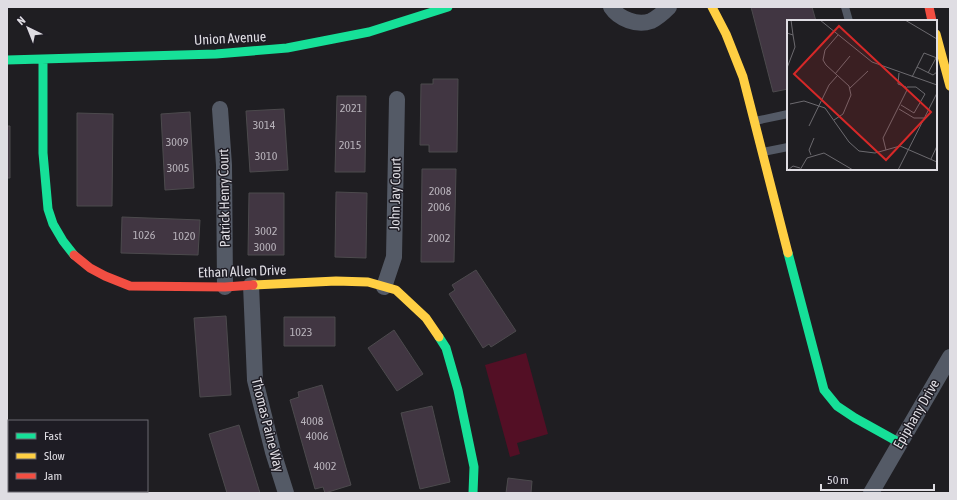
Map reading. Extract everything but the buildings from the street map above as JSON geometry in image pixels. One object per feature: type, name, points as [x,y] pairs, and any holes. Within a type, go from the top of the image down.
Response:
[{"type":"street","name":"Union Avenue","points":[[7,60],[216,54],[287,48],[369,32],[448,7]]},
{"type":"street","points":[[611,7],[624,19],[636,22],[651,20],[669,7]]},
{"type":"street","points":[[712,7],[722,24],[737,62],[749,99],[824,390],[837,406],[855,418],[900,443]]},
{"type":"street","points":[[929,7],[932,20]]},
{"type":"street","points":[[937,39],[943,71],[950,86]]},
{"type":"street","name":"Ethan Allen Drive","points":[[43,59],[43,153],[48,209],[53,224],[63,241],[76,258],[105,276],[130,286],[226,287],[336,280],[368,282],[396,290],[426,318],[446,348],[458,390],[474,467],[474,493]]},
{"type":"street","name":"John Jay Court","points":[[384,287],[394,257],[397,99]]},
{"type":"street","name":"Patrick Henry Court","points":[[220,109],[224,165],[226,287]]},
{"type":"street","name":"Thomas Paine Way","points":[[251,285],[255,380],[273,452],[286,493]]},
{"type":"street","name":"Epiphany Drive","points":[[871,493],[950,357]]},
{"type":"lane","points":[[845,7],[849,20]]},
{"type":"lane","points":[[754,122],[787,114]]},
{"type":"lane","points":[[762,153],[787,147]]},
{"type":"shaded area","points":[[526,353],[548,434],[517,443],[520,454],[510,457],[485,365]]},
{"type":"traffic: fast","points":[[7,60],[216,54],[287,48],[369,32],[448,7]]},
{"type":"traffic: fast","points":[[43,59],[43,153],[48,209],[53,224],[63,241],[74,255]]},
{"type":"traffic: fast","points":[[788,253],[824,390],[837,406],[855,418],[900,443]]},
{"type":"traffic: fast","points":[[439,337],[446,348],[458,390],[474,467],[473,493]]},
{"type":"traffic: slow","points":[[712,7],[726,34],[743,77],[788,253]]},
{"type":"traffic: slow","points":[[937,38],[950,86]]},
{"type":"traffic: slow","points":[[253,285],[336,281],[368,282],[396,290],[426,318],[439,337]]},
{"type":"traffic: jam","points":[[929,7],[932,20]]},
{"type":"traffic: jam","points":[[74,255],[90,268],[130,286],[225,287],[253,285]]}]
